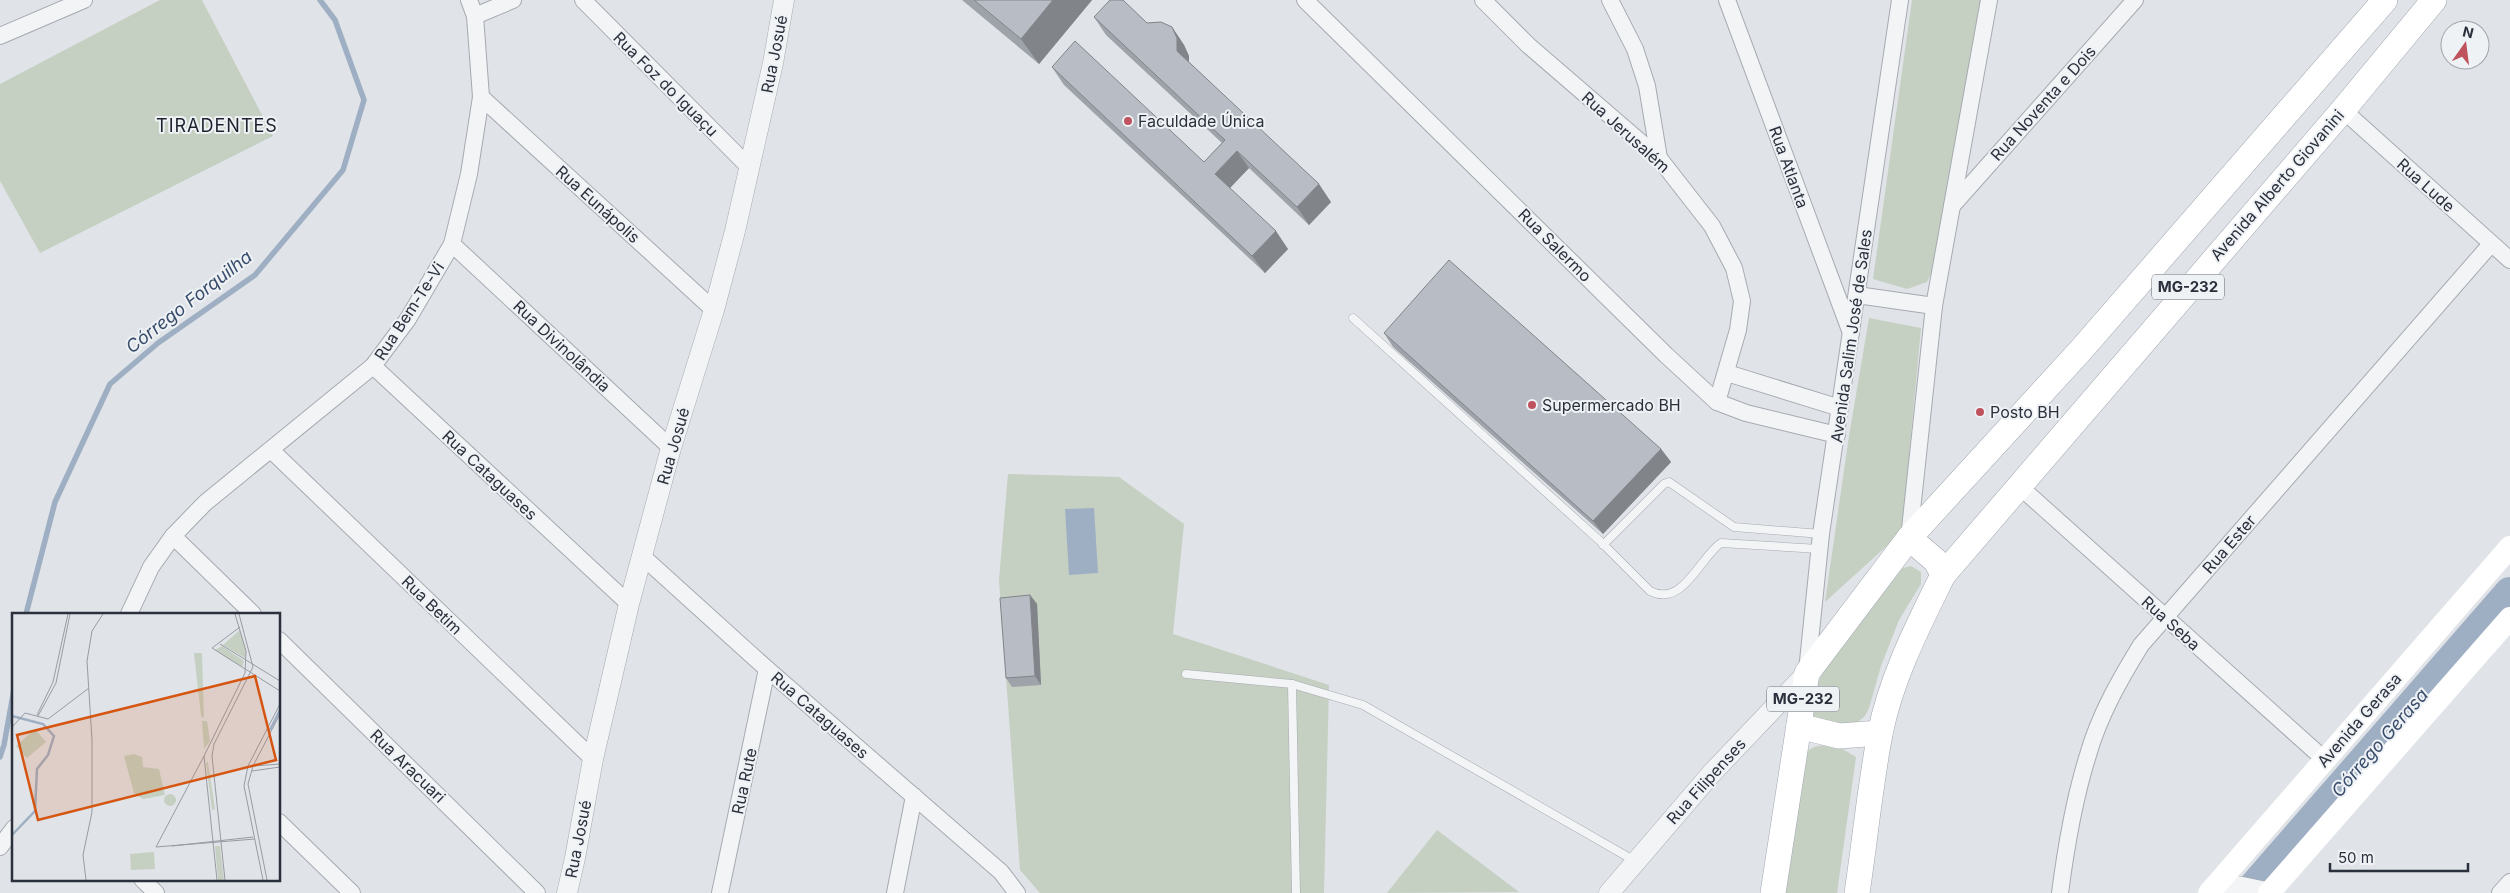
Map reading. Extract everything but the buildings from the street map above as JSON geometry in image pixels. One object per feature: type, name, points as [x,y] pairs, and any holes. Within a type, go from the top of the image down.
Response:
[{"type":"main road","name":"MG-232","points":[[1774,893],[1807,673],[1909,538],[2081,350],[2385,0]]},
{"type":"main road","name":"Avenida Alberto Giovanini","points":[[1942,575],[2343,110],[2434,0]]},
{"type":"main road","points":[[2081,350],[2112,376]]},
{"type":"main road","points":[[1909,538],[1931,556],[1942,575]]},
{"type":"main road","name":"Avenida Gerasa","points":[[2220,886],[2325,760],[2510,548]]},
{"type":"main road","name":"MG-232","points":[[1857,893],[1880,733],[1890,696],[1911,640],[1942,575]]},
{"type":"main road","points":[[2267,892],[2510,618]]},
{"type":"main road","points":[[1799,726],[1839,736],[1880,733]]},
{"type":"street","points":[[0,36],[84,0]]},
{"type":"street","name":"Rua Bem-Te-Vi","points":[[129,613],[151,567],[173,536],[205,503],[373,366],[408,319],[452,244],[469,174],[481,97],[475,16],[469,0]]},
{"type":"street","points":[[475,16],[513,0]]},
{"type":"street","name":"Rua Foz do Iguaçu","points":[[582,0],[750,168]]},
{"type":"street","name":"Rua Jerusalém","points":[[1483,0],[1528,45],[1659,158],[1712,226],[1734,268],[1742,301],[1738,330],[1717,402]]},
{"type":"street","points":[[1610,0],[1635,49],[1647,86],[1659,158]]},
{"type":"street","name":"Rua Atlanta","points":[[1727,0],[1852,335]]},
{"type":"street","name":"Avenida Salim José de Sales","points":[[1807,673],[1820,542],[1900,0]]},
{"type":"street","points":[[1909,538],[1934,306],[1989,0]]},
{"type":"street","name":"Rua Noventa e Dois","points":[[1952,206],[2135,0]]},
{"type":"street","name":"Rua Josué","points":[[567,893],[592,759],[628,604],[672,448],[714,310],[750,168],[782,1]]},
{"type":"street","name":"Rua Salermo","points":[[1308,1],[1666,356],[1717,402],[1746,413],[1837,436]]},
{"type":"street","name":"Rua Eunápolis","points":[[481,97],[714,310]]},
{"type":"street","name":"Rua Lude","points":[[2343,110],[2510,260]]},
{"type":"street","name":"Rua Divinolândia","points":[[452,244],[672,448]]},
{"type":"street","name":"Rua Ester","points":[[2060,893],[2066,849],[2088,754],[2119,681],[2141,645],[2491,244]]},
{"type":"street","points":[[1857,295],[1934,306]]},
{"type":"street","name":"Rua Cataguases","points":[[373,366],[628,604]]},
{"type":"street","points":[[1727,373],[1840,408]]},
{"type":"street","name":"Rua Betim","points":[[271,450],[592,759]]},
{"type":"street","name":"Rua Seba","points":[[2018,485],[2325,760]]},
{"type":"street","points":[[173,536],[252,613]]},
{"type":"street","name":"Rua Cataguases","points":[[642,556],[768,669],[1001,872],[1017,893]]},
{"type":"street","name":"Rua Aracuari","points":[[280,641],[537,893]]},
{"type":"street","name":"Rua Rute","points":[[720,893],[768,669]]},
{"type":"street","name":"Rua Filipenses","points":[[1609,893],[1711,774],[1807,673]]},
{"type":"street","points":[[895,893],[914,796]]},
{"type":"street","points":[[280,823],[352,893]]},
{"type":"street","points":[[0,847],[12,831]]},
{"type":"street","points":[[143,880],[156,893]]},
{"type":"street","points":[[2500,893],[2510,882]]},
{"type":"street","points":[[2220,886],[2267,892]]},
{"type":"lane","points":[[1353,318],[1603,544],[1650,591],[1658,595],[1676,590],[1686,584],[1721,543],[1820,542]]},
{"type":"lane","points":[[1603,544],[1664,484],[1669,482],[1734,527],[1820,542]]},
{"type":"lane","points":[[1186,674],[1292,684],[1362,705],[1635,861]]},
{"type":"lane","points":[[1292,684],[1296,893]]},
{"type":"green space","points":[[160,0],[202,0],[273,136],[40,253],[0,181],[0,84]]},
{"type":"green space","points":[[1912,0],[1981,0],[1936,263],[1927,282],[1907,289],[1873,279]]},
{"type":"green space","points":[[1869,318],[1921,328],[1902,532],[1825,602],[1849,436]]},
{"type":"green space","points":[[1008,474],[1119,477],[1184,524],[1173,634],[1329,685],[1324,893],[1040,893],[1020,870],[999,580]]},
{"type":"green space","points":[[1911,566],[1921,572],[1921,584],[1899,620],[1881,666],[1865,716],[1851,727],[1818,722],[1812,711],[1814,694],[1821,676],[1863,615],[1903,568]]},
{"type":"green space","points":[[1836,745],[1856,757],[1837,893],[1785,893],[1804,753],[1814,747]]},
{"type":"green space","points":[[1437,830],[1519,892],[1387,893]]},
{"type":"water","points":[[1094,508],[1098,573],[1069,575],[1065,509]]},
{"type":"waterway","name":"Córrego Forquilha","points":[[26,613],[55,502],[110,384],[158,343],[255,275],[343,170],[364,100],[335,20],[320,0]]},
{"type":"waterway","name":"Córrego Gerasa","points":[[2249,893],[2510,593]]},
{"type":"waterway","name":"Córrego Forquilha","points":[[0,757],[12,700]]},
{"type":"place","name":"Faculdade Única","points":[[1128,121]]},
{"type":"place","name":"Supermercado BH","points":[[1532,405]]},
{"type":"place","name":"Posto BH","points":[[1980,412]]},
{"type":"district","name":"TIRADENTES","points":[[217,126]]}]
